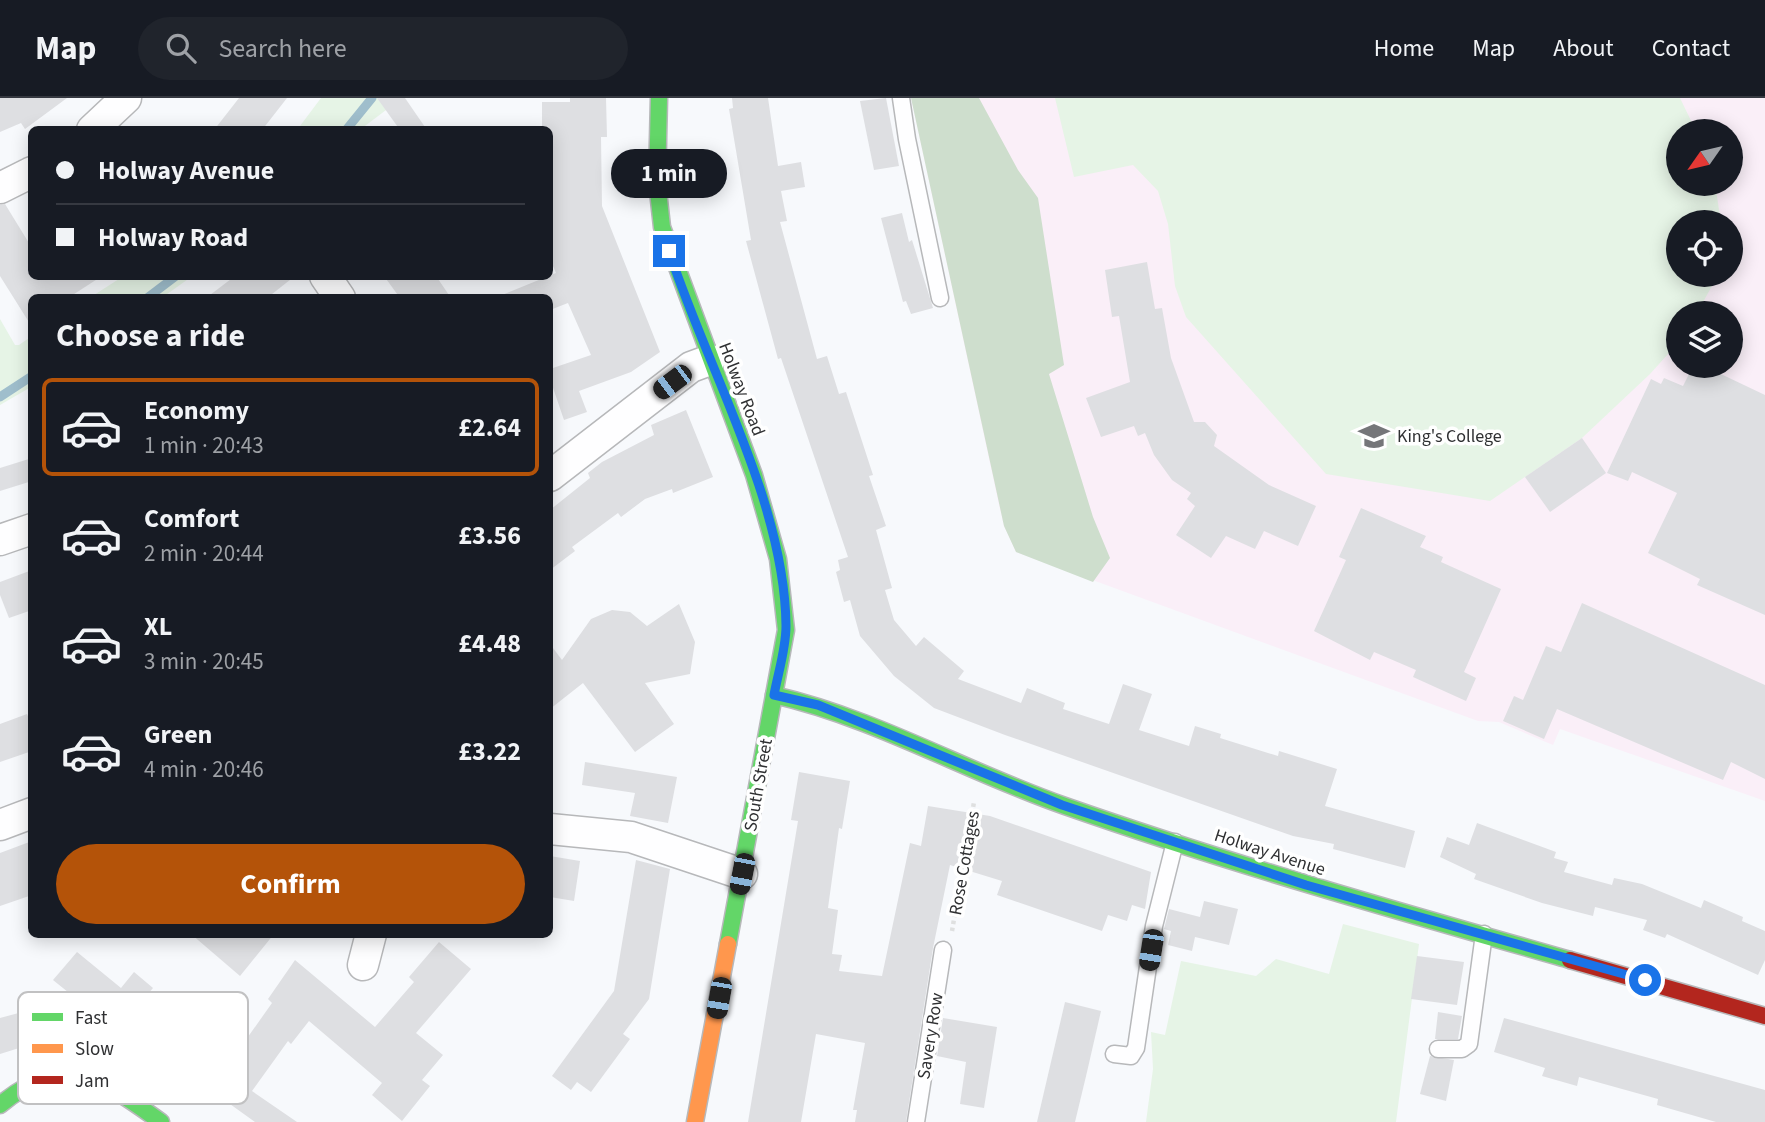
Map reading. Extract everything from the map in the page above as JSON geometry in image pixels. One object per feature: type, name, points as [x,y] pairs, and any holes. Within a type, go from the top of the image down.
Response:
[{"type":"street","points":[[96,126],[125,98]]},
{"type":"street","name":"Holway Road","points":[[659,98],[657,182],[662,227],[754,475],[779,559],[786,630],[774,695]]},
{"type":"street","points":[[0,188],[28,174]]},
{"type":"street","points":[[327,280],[338,294]]},
{"type":"street","points":[[553,474],[691,367],[710,360]]},
{"type":"street","points":[[0,540],[28,530]]},
{"type":"street","name":"Holway Avenue","points":[[774,695],[818,705],[1062,805],[1306,885],[1765,1016]]},
{"type":"street","name":"South Street","points":[[695,1122],[774,695]]},
{"type":"street","points":[[0,825],[28,814]]},
{"type":"street","points":[[553,829],[631,837],[742,874]]},
{"type":"street","points":[[363,964],[370,938]]},
{"type":"street","points":[[0,1105],[18,1092]]},
{"type":"street","points":[[136,1104],[160,1122]]},
{"type":"lane","points":[[901,98],[940,298]]},
{"type":"lane","points":[[1114,1054],[1131,1056],[1136,1048],[1154,926],[1175,842]]},
{"type":"lane","points":[[1438,1049],[1461,1049],[1469,1044],[1484,934]]},
{"type":"lane","name":"Savery Row","points":[[916,1122],[943,950]]},
{"type":"path","name":"Rose Cottages","points":[[943,950],[951,939],[974,802],[982,774]]},
{"type":"shaded area","name":"King's College","points":[[911,98],[1765,98],[1765,801],[1560,729],[1553,745],[1499,722],[1478,721],[1016,552],[1004,526]]},
{"type":"green space","points":[[321,98],[387,98],[386,110],[365,126],[300,126]]},
{"type":"green space","points":[[911,98],[979,98],[1018,170],[1038,198],[1064,365],[1049,374],[1093,517],[1110,558],[1093,582],[1016,552],[1004,526]]},
{"type":"green space","points":[[1055,98],[1680,98],[1690,119],[1666,119],[1666,196],[1717,196],[1719,210],[1666,210],[1666,287],[1711,287],[1704,301],[1666,301],[1666,356],[1582,438],[1490,501],[1326,474],[1186,317],[1175,286],[1168,224],[1158,191],[1133,165],[1074,177]]},
{"type":"green space","points":[[117,280],[187,280],[167,294],[96,294]]},
{"type":"green space","points":[[0,319],[15,345],[28,339],[28,389],[0,405]]},
{"type":"green space","points":[[1343,924],[1419,944],[1396,1122],[1146,1122],[1153,1069],[1151,1032],[1165,1035],[1181,961],[1256,976],[1276,959],[1329,974]]},
{"type":"building","points":[[0,98],[67,98],[25,129],[21,123],[0,132]]},
{"type":"building","points":[[239,98],[287,98],[265,126],[217,126]]},
{"type":"building","points":[[377,98],[405,98],[424,126],[397,126]]},
{"type":"building","points":[[570,98],[606,98],[607,137],[601,137],[602,206],[660,352],[631,372],[579,391],[587,412],[564,420],[553,388],[553,368],[591,355],[568,303],[553,309],[553,294],[504,294],[539,280],[553,280],[553,274],[556,273],[553,266],[553,126],[542,126],[542,102],[570,102]]},
{"type":"building","points":[[732,98],[768,98],[778,166],[801,162],[805,187],[781,191],[787,221],[780,222],[817,359],[827,356],[839,394],[846,392],[873,475],[869,476],[886,526],[876,530],[892,588],[885,590],[894,620],[916,646],[924,637],[964,671],[958,679],[1021,703],[1027,688],[1065,703],[1063,709],[1109,724],[1123,684],[1152,694],[1139,730],[1189,746],[1195,726],[1221,734],[1220,738],[1278,756],[1279,751],[1337,769],[1325,806],[1415,831],[1405,868],[1333,849],[1334,844],[1293,836],[1005,735],[934,708],[894,676],[860,636],[850,600],[844,602],[836,572],[840,570],[838,560],[848,557],[781,358],[778,359],[746,241],[751,240],[729,109],[733,108]]},
{"type":"building","points":[[886,98],[899,166],[874,170],[860,101]]},
{"type":"building","points":[[5,204],[28,241],[28,280],[96,280],[74,294],[28,294],[28,321],[0,276],[0,205]]},
{"type":"building","points":[[902,213],[909,242],[912,240],[933,308],[911,314],[906,301],[903,302],[881,218]]},
{"type":"building","points":[[1147,262],[1155,309],[1162,308],[1171,358],[1194,422],[1205,422],[1217,435],[1214,446],[1269,485],[1316,506],[1298,546],[1264,531],[1255,549],[1226,536],[1211,558],[1176,535],[1195,506],[1187,499],[1191,493],[1172,480],[1154,455],[1145,433],[1138,436],[1134,426],[1101,437],[1086,398],[1130,382],[1119,316],[1112,317],[1105,270]]},
{"type":"building","points":[[230,280],[290,280],[272,294],[211,294]]},
{"type":"building","points":[[387,280],[439,280],[448,294],[397,294]]},
{"type":"building","points":[[1664,378],[1683,386],[1687,378],[1729,378],[1765,395],[1765,615],[1697,585],[1700,579],[1648,553],[1677,493],[1632,472],[1628,481],[1607,473],[1651,379],[1661,384]]},
{"type":"building","points":[[686,410],[713,477],[673,493],[672,489],[645,499],[621,517],[618,513],[572,547],[575,551],[553,568],[553,508],[590,478],[588,473],[602,462],[654,435],[651,425]]},
{"type":"building","points":[[1582,438],[1606,473],[1550,512],[1525,477]]},
{"type":"building","points":[[28,459],[28,482],[0,491],[0,468]]},
{"type":"building","points":[[1361,508],[1426,536],[1420,547],[1443,557],[1441,562],[1501,589],[1464,672],[1476,678],[1466,701],[1413,677],[1416,670],[1374,652],[1370,660],[1314,631],[1346,560],[1339,557]]},
{"type":"building","points":[[28,572],[28,611],[9,618],[0,595],[0,582]]},
{"type":"building","points":[[1582,603],[1765,685],[1765,779],[1731,762],[1723,780],[1557,709],[1544,739],[1503,721],[1514,696],[1523,700],[1546,646],[1561,652]]},
{"type":"building","points":[[679,604],[695,642],[690,674],[645,683],[674,724],[635,752],[583,683],[553,707],[553,648],[562,660],[591,619],[612,610],[630,612],[647,626]]},
{"type":"building","points":[[27,714],[28,752],[0,762],[0,724]]},
{"type":"building","points":[[585,762],[677,777],[668,823],[630,816],[635,793],[582,785]]},
{"type":"building","points":[[799,772],[850,781],[842,829],[839,828],[828,908],[838,910],[832,954],[842,955],[839,971],[882,976],[910,843],[921,846],[928,806],[990,816],[1151,872],[1145,909],[1132,905],[1127,921],[1108,915],[1102,931],[997,895],[1002,881],[950,865],[933,948],[906,1122],[855,1122],[857,1110],[853,1110],[865,1043],[816,1034],[801,1122],[748,1122],[798,821],[791,820]]},
{"type":"building","points":[[1477,823],[1556,852],[1554,858],[1568,862],[1564,872],[1612,885],[1614,878],[1642,884],[1701,908],[1704,900],[1743,917],[1742,921],[1765,931],[1765,960],[1758,975],[1667,934],[1665,938],[1643,930],[1647,920],[1595,907],[1593,916],[1542,903],[1474,879],[1476,874],[1440,857],[1447,837],[1469,845]]},
{"type":"building","points":[[28,842],[28,896],[0,906],[0,853]]},
{"type":"building","points":[[553,856],[580,861],[574,901],[553,898]]},
{"type":"building","points":[[636,860],[670,869],[649,999],[623,1034],[630,1039],[591,1092],[577,1082],[571,1090],[552,1076],[614,991]]},
{"type":"building","points":[[1204,901],[1238,909],[1229,945],[1195,937],[1192,951],[1168,945],[1171,931],[1164,929],[1169,909],[1200,917]]},
{"type":"building","points":[[196,938],[271,938],[240,976]]},
{"type":"building","points":[[439,942],[471,969],[416,1033],[443,1055],[422,1080],[430,1086],[402,1121],[372,1095],[382,1083],[309,1021],[291,1044],[288,1041],[252,1091],[297,1122],[255,1122],[230,1104],[248,1104],[248,1037],[272,1003],[268,999],[295,960],[375,1027],[414,982],[409,977]]},
{"type":"building","points":[[77,952],[121,988],[134,972],[153,988],[150,992],[68,992],[53,980]]},
{"type":"building","points":[[1417,956],[1464,962],[1457,1005],[1411,999]]},
{"type":"building","points":[[1065,1002],[1101,1011],[1087,1072],[1075,1122],[1037,1122]]},
{"type":"building","points":[[1438,1012],[1462,1016],[1458,1039],[1435,1039]]},
{"type":"building","points":[[18,1013],[18,1048],[0,1054],[0,1018]]},
{"type":"building","points":[[943,1018],[997,1027],[984,1108],[960,1104],[966,1062],[937,1056]]},
{"type":"building","points":[[1504,1018],[1765,1090],[1765,1122],[1716,1122],[1657,1105],[1658,1099],[1579,1077],[1577,1086],[1542,1076],[1545,1068],[1494,1052]]},
{"type":"building","points":[[1430,1056],[1454,1060],[1446,1101],[1420,1094]]},
{"type":"waterway","points":[[349,126],[372,98]]},
{"type":"waterway","points":[[152,294],[171,280]]},
{"type":"waterway","points":[[0,397],[28,379]]},
{"type":"traffic: fast","points":[[659,98],[657,182],[662,227],[754,475],[778,559],[786,630],[728,944]]},
{"type":"traffic: fast","points":[[774,695],[848,717],[1065,806],[1190,848],[1570,960]]},
{"type":"traffic: fast","points":[[0,1105],[18,1092]]},
{"type":"traffic: fast","points":[[135,1104],[161,1122]]},
{"type":"traffic: slow","points":[[695,1122],[728,944]]},
{"type":"traffic: jam","points":[[1570,960],[1765,1016]]},
{"type":"place","name":"King's College","points":[[1374,436]]},
{"type":"route","points":[[669,251],[754,475],[779,559],[786,630],[774,695],[818,705],[1062,805],[1306,885],[1645,980]]}]
